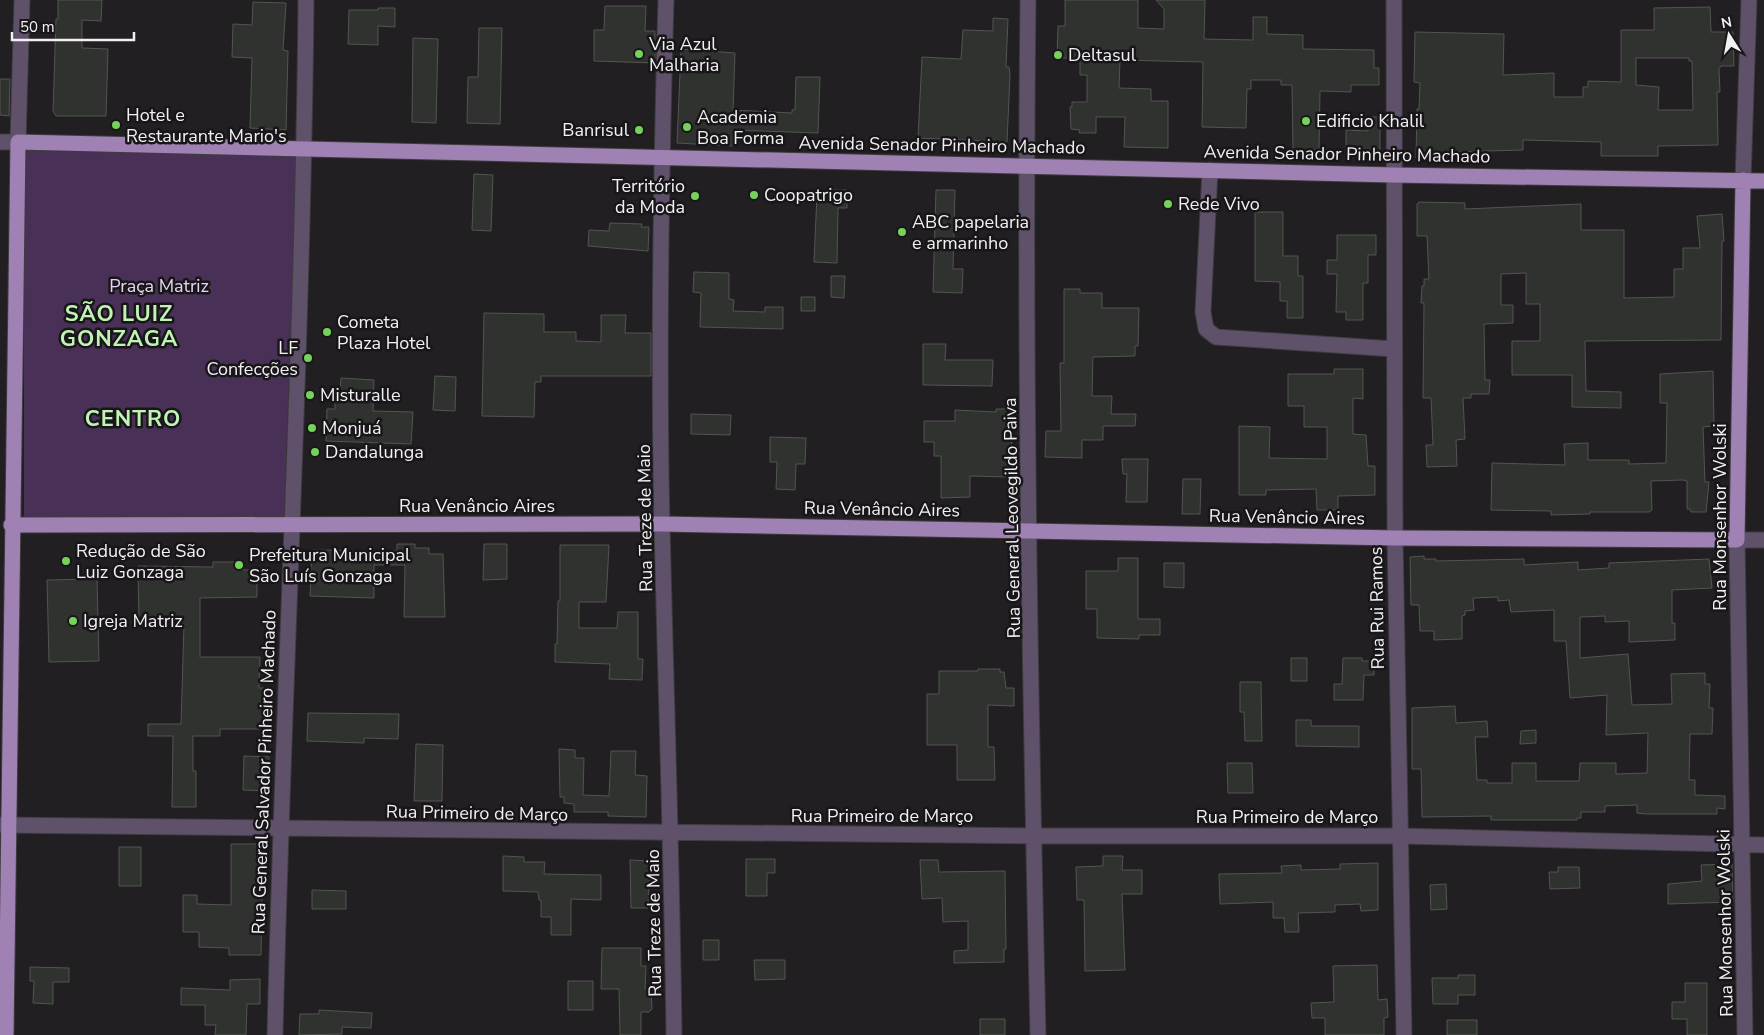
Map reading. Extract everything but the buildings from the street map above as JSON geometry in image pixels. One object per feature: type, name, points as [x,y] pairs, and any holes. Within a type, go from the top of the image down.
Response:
[{"type":"main road","name":"Avenida Senador Pinheiro Machado","points":[[18,142],[1393,175],[1764,181]]},
{"type":"main road","points":[[6,1035],[4,825],[6,525],[18,142]]},
{"type":"main road","name":"Rua Monsenhor Wolski","points":[[1737,540],[1743,180]]},
{"type":"main road","name":"Rua Venâncio Aires","points":[[6,525],[662,524],[1395,538],[1737,540]]},
{"type":"street","points":[[18,142],[22,0]]},
{"type":"street","name":"Rua General Salvador Pinheiro Machado","points":[[275,1035],[280,830],[305,149],[306,0]]},
{"type":"street","name":"Rua Treze de Maio","points":[[666,0],[661,156],[662,524],[672,834],[674,1035]]},
{"type":"street","name":"Rua General Leovegildo Paiva","points":[[1028,0],[1026,165],[1038,1035]]},
{"type":"street","name":"Rua Rui Ramos","points":[[1394,0],[1395,538],[1404,1035]]},
{"type":"street","name":"Rua Monsenhor Wolski","points":[[1743,180],[1749,0]]},
{"type":"street","name":"Avenida Senador Pinheiro Machado","points":[[0,142],[18,142]]},
{"type":"street","points":[[1210,170],[1203,312],[1206,329],[1216,337],[1394,348]]},
{"type":"street","name":"Rua Monsenhor Wolski","points":[[1737,540],[1745,1035]]},
{"type":"street","name":"Rua Venâncio Aires","points":[[1737,540],[1764,540]]},
{"type":"street","name":"Rua Primeiro de Março","points":[[4,825],[672,834],[1401,836],[1764,845]]},
{"type":"green space","name":"Praça Matriz","points":[[24,147],[297,152],[284,521],[24,518]]},
{"type":"place","name":"Via Azul Malharia","points":[[639,54]]},
{"type":"place","name":"Deltasul","points":[[1058,55]]},
{"type":"place","name":"Edificio Khalil","points":[[1306,121]]},
{"type":"place","name":"Hotel e Restaurante Mario's","points":[[116,125]]},
{"type":"place","name":"Academia Boa Forma","points":[[687,127]]},
{"type":"place","name":"Banrisul","points":[[639,130]]},
{"type":"place","name":"Coopatrigo","points":[[754,195]]},
{"type":"place","name":"Território da Moda","points":[[695,196]]},
{"type":"place","name":"Rede Vivo","points":[[1168,204]]},
{"type":"place","name":"ABC papelaria e armarinho","points":[[902,232]]},
{"type":"place","name":"Cometa Plaza Hotel","points":[[327,332]]},
{"type":"place","name":"LF Confecções","points":[[308,358]]},
{"type":"place","name":"Misturalle","points":[[310,395]]},
{"type":"place","name":"Monjuá","points":[[312,428]]},
{"type":"place","name":"Dandalunga","points":[[315,452]]},
{"type":"place","name":"Redução de São Luiz Gonzaga","points":[[66,561]]},
{"type":"place","name":"Prefeitura Municipal São Luís Gonzaga","points":[[239,565]]},
{"type":"place","name":"Igreja Matriz","points":[[73,621]]},
{"type":"district","name":"SÃO LUIZ GONZAGA","points":[[119,326]]},
{"type":"district","name":"CENTRO","points":[[133,418]]}]
